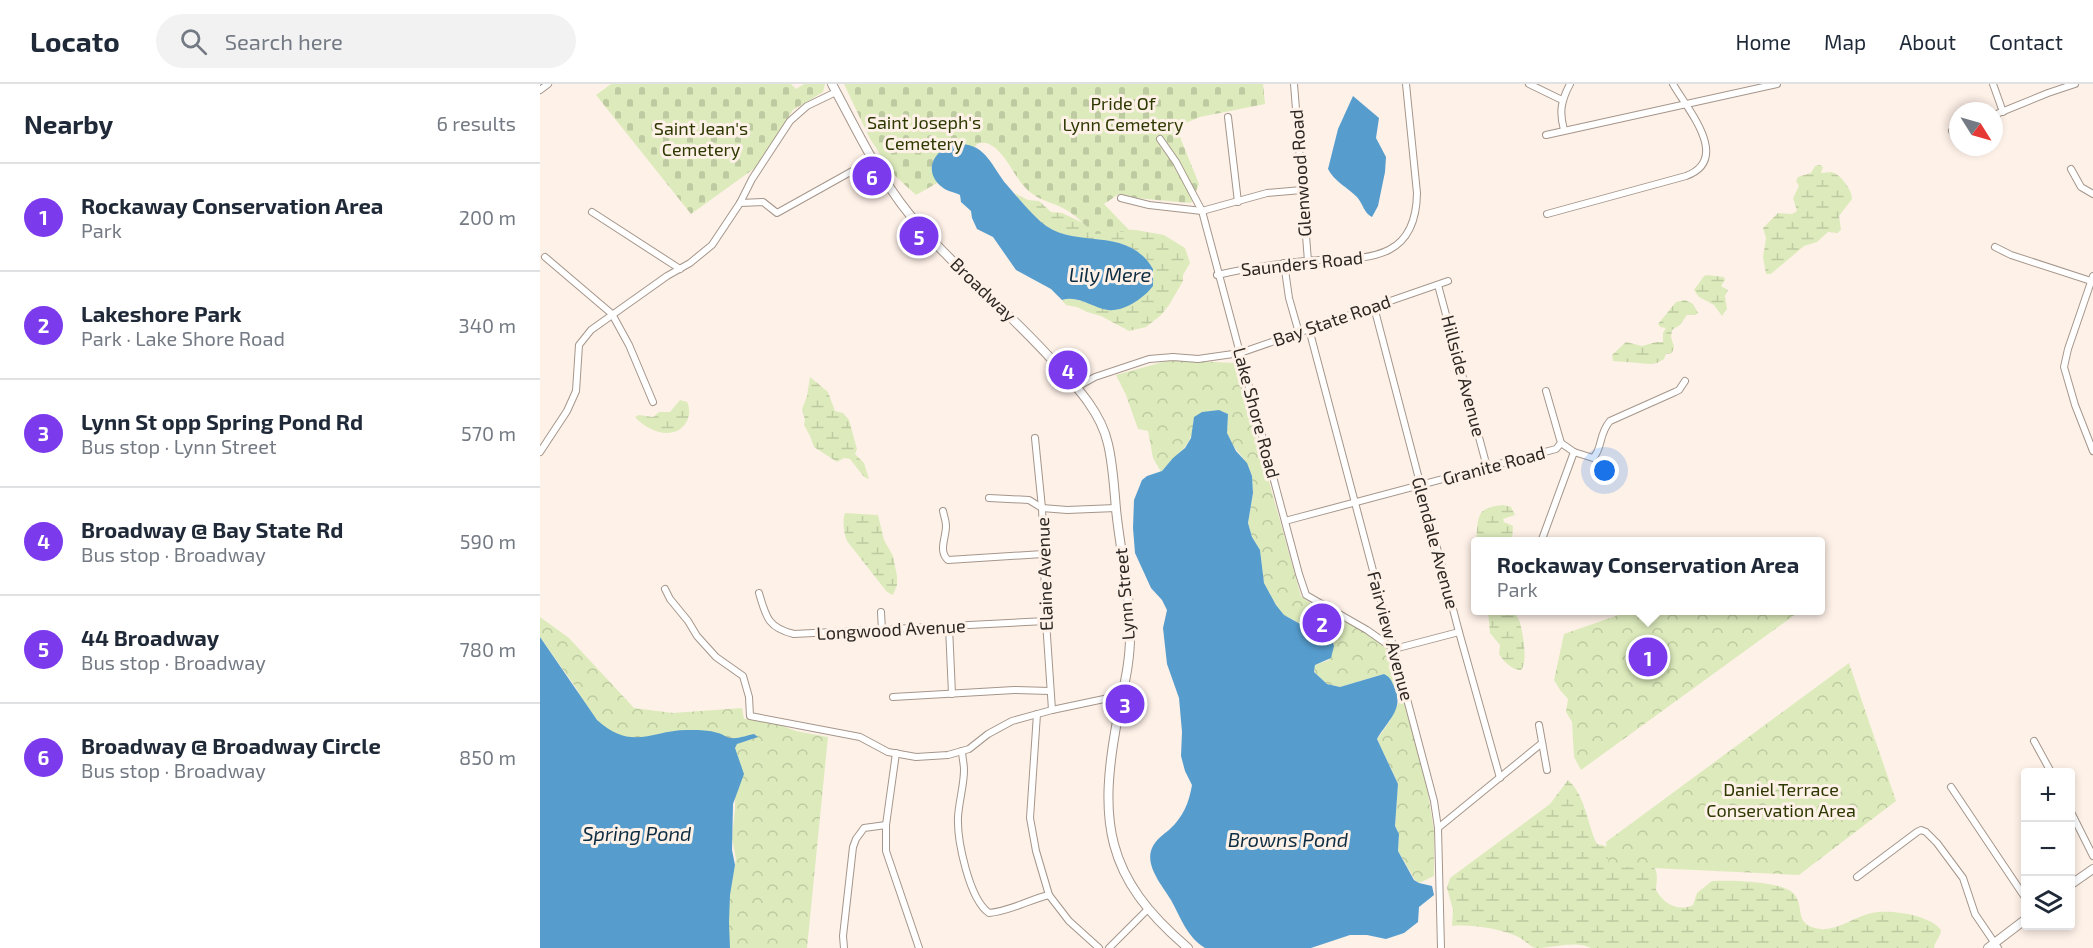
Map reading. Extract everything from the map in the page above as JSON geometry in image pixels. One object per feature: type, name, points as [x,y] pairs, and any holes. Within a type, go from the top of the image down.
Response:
[{"type":"main road","name":"Broadway","points":[[834,88],[891,193],[920,228],[1030,335],[1085,398]]},
{"type":"main road","name":"Lynn Street","points":[[1085,398],[1102,423],[1108,441],[1130,613],[1131,639],[1109,768],[1107,807],[1112,841],[1123,869],[1148,909],[1188,948]]},
{"type":"main road","points":[[2075,882],[2093,869]]},
{"type":"main road","points":[[1993,946],[2021,922]]},
{"type":"street","points":[[540,90],[548,84]]},
{"type":"street","name":"Glenwood Road","points":[[1294,84],[1308,261]]},
{"type":"street","name":"Saunders Road","points":[[1218,275],[1284,263],[1374,256],[1394,247],[1409,231],[1414,219],[1417,193],[1406,84]]},
{"type":"street","points":[[1529,84],[1562,100]]},
{"type":"street","points":[[1564,130],[1561,116],[1562,100],[1570,84]]},
{"type":"street","points":[[1547,214],[1686,176],[1698,170],[1705,159],[1706,143],[1672,84]]},
{"type":"street","points":[[1546,135],[1777,84]]},
{"type":"street","points":[[1993,84],[1999,102]]},
{"type":"street","points":[[2003,112],[2076,84]]},
{"type":"street","points":[[540,452],[567,411],[576,391],[579,345],[591,330],[667,276],[690,263],[712,245],[790,121],[807,106],[834,88]]},
{"type":"street","points":[[1228,117],[1238,202]]},
{"type":"street","name":"Lake Shore Road","points":[[1160,139],[1176,162],[1202,211],[1306,596],[1366,630],[1394,649]]},
{"type":"street","points":[[740,203],[763,202],[777,213],[872,160]]},
{"type":"street","points":[[2072,170],[2081,186],[2093,194]]},
{"type":"street","points":[[1121,198],[1149,205],[1202,211],[1267,193],[1302,190]]},
{"type":"street","points":[[592,212],[680,269]]},
{"type":"street","points":[[1995,247],[2011,255],[2092,279],[2064,367],[2075,405],[2093,451]]},
{"type":"street","points":[[545,257],[612,314],[629,345],[653,402]]},
{"type":"street","points":[[1284,263],[1288,293],[1299,333]]},
{"type":"street","name":"Bay State Road","points":[[1077,387],[1095,377],[1149,359],[1207,358],[1240,353],[1448,281]]},
{"type":"street","name":"Hillside Avenue","points":[[1438,285],[1487,467]]},
{"type":"street","name":"Glendale Avenue","points":[[1374,307],[1419,485],[1500,778]]},
{"type":"street","name":"Fairview Avenue","points":[[1309,329],[1434,801],[1438,828],[1441,948]]},
{"type":"street","points":[[1543,537],[1574,452],[1589,458],[1596,455],[1601,434],[1606,425],[1615,418],[1679,390],[1685,381]]},
{"type":"street","points":[[1546,391],[1561,443]]},
{"type":"street","name":"Elaine Avenue","points":[[1035,438],[1042,508],[1052,710]]},
{"type":"street","name":"Granite Road","points":[[1285,521],[1556,449],[1561,443],[1574,452]]},
{"type":"street","points":[[989,498],[1029,500],[1042,508],[1067,510],[1116,508]]},
{"type":"street","points":[[943,511],[946,526],[942,551],[948,560],[1043,554]]},
{"type":"street","points":[[665,588],[670,599],[684,615],[697,636],[716,657],[743,676],[750,716],[860,737],[888,752],[916,757],[948,755],[969,749],[988,734],[1012,721],[1123,695]]},
{"type":"street","name":"Longwood Avenue","points":[[759,593],[770,623],[779,630],[807,635],[1046,621]]},
{"type":"street","points":[[881,612],[882,630]]},
{"type":"street","points":[[949,627],[952,694]]},
{"type":"street","points":[[1394,649],[1459,632]]},
{"type":"street","points":[[893,697],[1014,690],[1050,691]]},
{"type":"street","points":[[1036,714],[1030,818],[1036,851],[1049,895],[1069,921],[1099,948]]},
{"type":"street","points":[[1539,725],[1547,770]]},
{"type":"street","points":[[2034,741],[2049,768]]},
{"type":"street","points":[[1438,828],[1542,743]]},
{"type":"street","points":[[962,751],[964,771],[958,817],[959,841],[971,883],[982,909],[989,913],[1002,912],[1034,898],[1049,895]]},
{"type":"street","points":[[896,753],[886,825],[886,851],[919,948]]},
{"type":"street","points":[[1951,787],[2021,893]]},
{"type":"street","points":[[2075,820],[2093,856]]},
{"type":"street","points":[[844,948],[843,936],[853,847],[864,828],[886,825]]},
{"type":"street","points":[[1857,877],[1917,832],[1921,830],[1926,832],[1963,878],[1975,914],[1993,946]]},
{"type":"street","points":[[1109,948],[1148,909]]},
{"type":"green space","name":"Saint Jean's Cemetery","points":[[611,84],[791,84],[796,89],[804,84],[825,84],[823,92],[793,110],[755,168],[691,214],[596,95]]},
{"type":"green space","name":"Saint Joseph's Cemetery","points":[[844,84],[1263,84],[1265,104],[1200,117],[1176,127],[1199,184],[1192,202],[1136,198],[1119,194],[1104,204],[1130,231],[1096,234],[1071,213],[1035,196],[1019,180],[998,150],[984,143],[977,144],[953,174],[916,195],[892,173],[869,137]]},
{"type":"green space","points":[[1815,166],[1823,167],[1821,173],[1835,173],[1842,179],[1852,195],[1852,199],[1839,216],[1841,230],[1837,233],[1828,232],[1817,242],[1804,246],[1771,274],[1766,274],[1763,257],[1766,238],[1763,228],[1778,213],[1792,214],[1797,211],[1793,198],[1799,186],[1796,181],[1798,177],[1811,173]]},
{"type":"green space","points":[[1014,193],[1028,200],[1039,201],[1051,212],[1062,213],[1094,228],[1136,230],[1164,235],[1185,248],[1190,263],[1169,305],[1146,327],[1129,331],[1101,316],[1066,305],[1062,300],[1071,298],[1110,310],[1135,302],[1153,269],[1143,256],[1131,248],[1105,240],[1064,234],[1051,229],[1036,217]]},
{"type":"green space","points":[[1707,275],[1724,277],[1725,280],[1721,286],[1728,290],[1725,296],[1727,309],[1722,316],[1714,305],[1699,297],[1694,290]]},
{"type":"green space","points":[[1685,300],[1693,304],[1698,313],[1687,315],[1680,325],[1672,330],[1671,337],[1674,347],[1672,353],[1666,354],[1664,359],[1657,363],[1650,364],[1613,361],[1612,355],[1626,342],[1642,346],[1663,342],[1663,333],[1666,328],[1658,324],[1676,302]]},
{"type":"green space","points":[[1170,360],[1236,363],[1301,596],[1366,633],[1386,648],[1393,657],[1428,793],[1434,832],[1434,876],[1419,883],[1398,851],[1399,834],[1395,826],[1398,784],[1377,739],[1390,721],[1399,702],[1384,674],[1340,687],[1327,684],[1314,672],[1315,665],[1329,660],[1327,636],[1314,626],[1302,625],[1284,615],[1264,583],[1260,550],[1252,537],[1248,523],[1253,493],[1252,476],[1227,433],[1228,414],[1214,411],[1193,421],[1191,437],[1161,472],[1153,458],[1148,431],[1138,429],[1116,375]]},
{"type":"green space","points":[[810,377],[828,392],[835,411],[843,413],[849,420],[857,449],[855,454],[864,463],[869,479],[864,477],[850,459],[844,458],[837,462],[814,447],[804,425],[802,409]]},
{"type":"green space","points":[[680,400],[687,402],[689,414],[687,421],[676,431],[669,433],[654,430],[635,417],[639,415],[653,417],[659,412],[670,412]]},
{"type":"green space","points":[[1511,507],[1515,515],[1503,519],[1504,522],[1513,526],[1512,537],[1476,537],[1480,515],[1487,508]]},
{"type":"green space","points":[[845,513],[878,515],[884,540],[893,556],[897,576],[897,585],[893,595],[887,592],[847,541],[844,527]]},
{"type":"green space","points":[[1488,615],[1516,615],[1519,619],[1524,647],[1524,661],[1521,670],[1514,669],[1503,660],[1499,654],[1500,645],[1490,633]]},
{"type":"green space","points":[[1619,615],[1794,615],[1581,770],[1574,757],[1572,722],[1566,712],[1568,699],[1554,680],[1564,634]]},
{"type":"green space","points":[[540,617],[569,638],[634,708],[673,713],[742,708],[744,719],[761,718],[796,731],[828,737],[807,948],[727,948],[729,899],[736,859],[732,838],[735,790],[635,745],[601,725],[540,637]]},
{"type":"green space","name":"Daniel Terrace Conservation Area","points":[[1849,663],[1896,801],[1799,875],[1609,866],[1606,842]]},
{"type":"green space","points":[[1568,780],[1579,794],[1597,844],[1630,853],[1653,866],[1657,873],[1656,890],[1667,903],[1682,908],[1693,905],[1697,893],[1712,881],[1754,882],[1785,888],[1792,892],[1799,903],[1802,919],[1811,927],[1820,929],[1833,928],[1880,912],[1909,914],[1928,920],[1941,930],[1934,948],[1591,948],[1572,944],[1536,948],[1505,932],[1477,927],[1452,926],[1453,910],[1447,888],[1450,878],[1550,804]]},
{"type":"water","points":[[1353,96],[1379,118],[1376,138],[1386,157],[1378,206],[1372,217],[1357,197],[1337,181],[1328,169],[1338,129]]},
{"type":"water","name":"Lily Mere","points":[[956,144],[966,144],[981,151],[1028,209],[1041,222],[1054,230],[1069,235],[1115,242],[1142,255],[1153,269],[1153,286],[1133,303],[1121,309],[1108,310],[1080,300],[1062,300],[1051,289],[1016,270],[993,237],[977,229],[971,211],[961,202],[960,195],[947,190],[936,181],[932,168],[933,161],[942,151]]},
{"type":"water","name":"Browns Pond","points":[[1219,410],[1228,414],[1227,433],[1236,451],[1247,463],[1252,476],[1253,493],[1248,523],[1252,537],[1260,550],[1264,583],[1284,615],[1302,625],[1317,627],[1332,640],[1334,646],[1331,658],[1315,665],[1314,672],[1327,684],[1340,687],[1384,674],[1391,680],[1397,694],[1398,701],[1394,714],[1377,739],[1398,784],[1395,826],[1399,834],[1398,851],[1414,880],[1432,886],[1434,895],[1419,907],[1418,922],[1404,933],[1386,939],[1367,935],[1350,935],[1311,948],[1205,948],[1189,933],[1152,867],[1150,860],[1153,846],[1182,815],[1192,785],[1181,756],[1182,732],[1179,698],[1167,664],[1163,628],[1167,610],[1162,600],[1151,588],[1135,553],[1134,500],[1142,480],[1162,471],[1185,448],[1191,438],[1194,417],[1202,412]]},
{"type":"water","name":"Spring Pond","points":[[540,637],[597,720],[610,730],[633,737],[678,730],[701,730],[731,738],[754,734],[758,737],[737,744],[735,748],[744,774],[733,804],[732,850],[735,865],[730,895],[730,948],[540,948]]},
{"type":"place","name":"Broadway @ Broadway Circle","points":[[872,176]]},
{"type":"place","name":"44 Broadway","points":[[919,236]]},
{"type":"place","name":"Broadway @ Bay State Rd","points":[[1068,370]]},
{"type":"place","name":"Lakeshore Park","points":[[1322,623]]},
{"type":"place","name":"Rockaway Conservation Area","points":[[1648,657]]},
{"type":"place","name":"Lynn St opp Spring Pond Rd","points":[[1125,704]]},
{"type":"park label","name":"Pride Of Lynn Cemetery","points":[[1123,114]]}]
